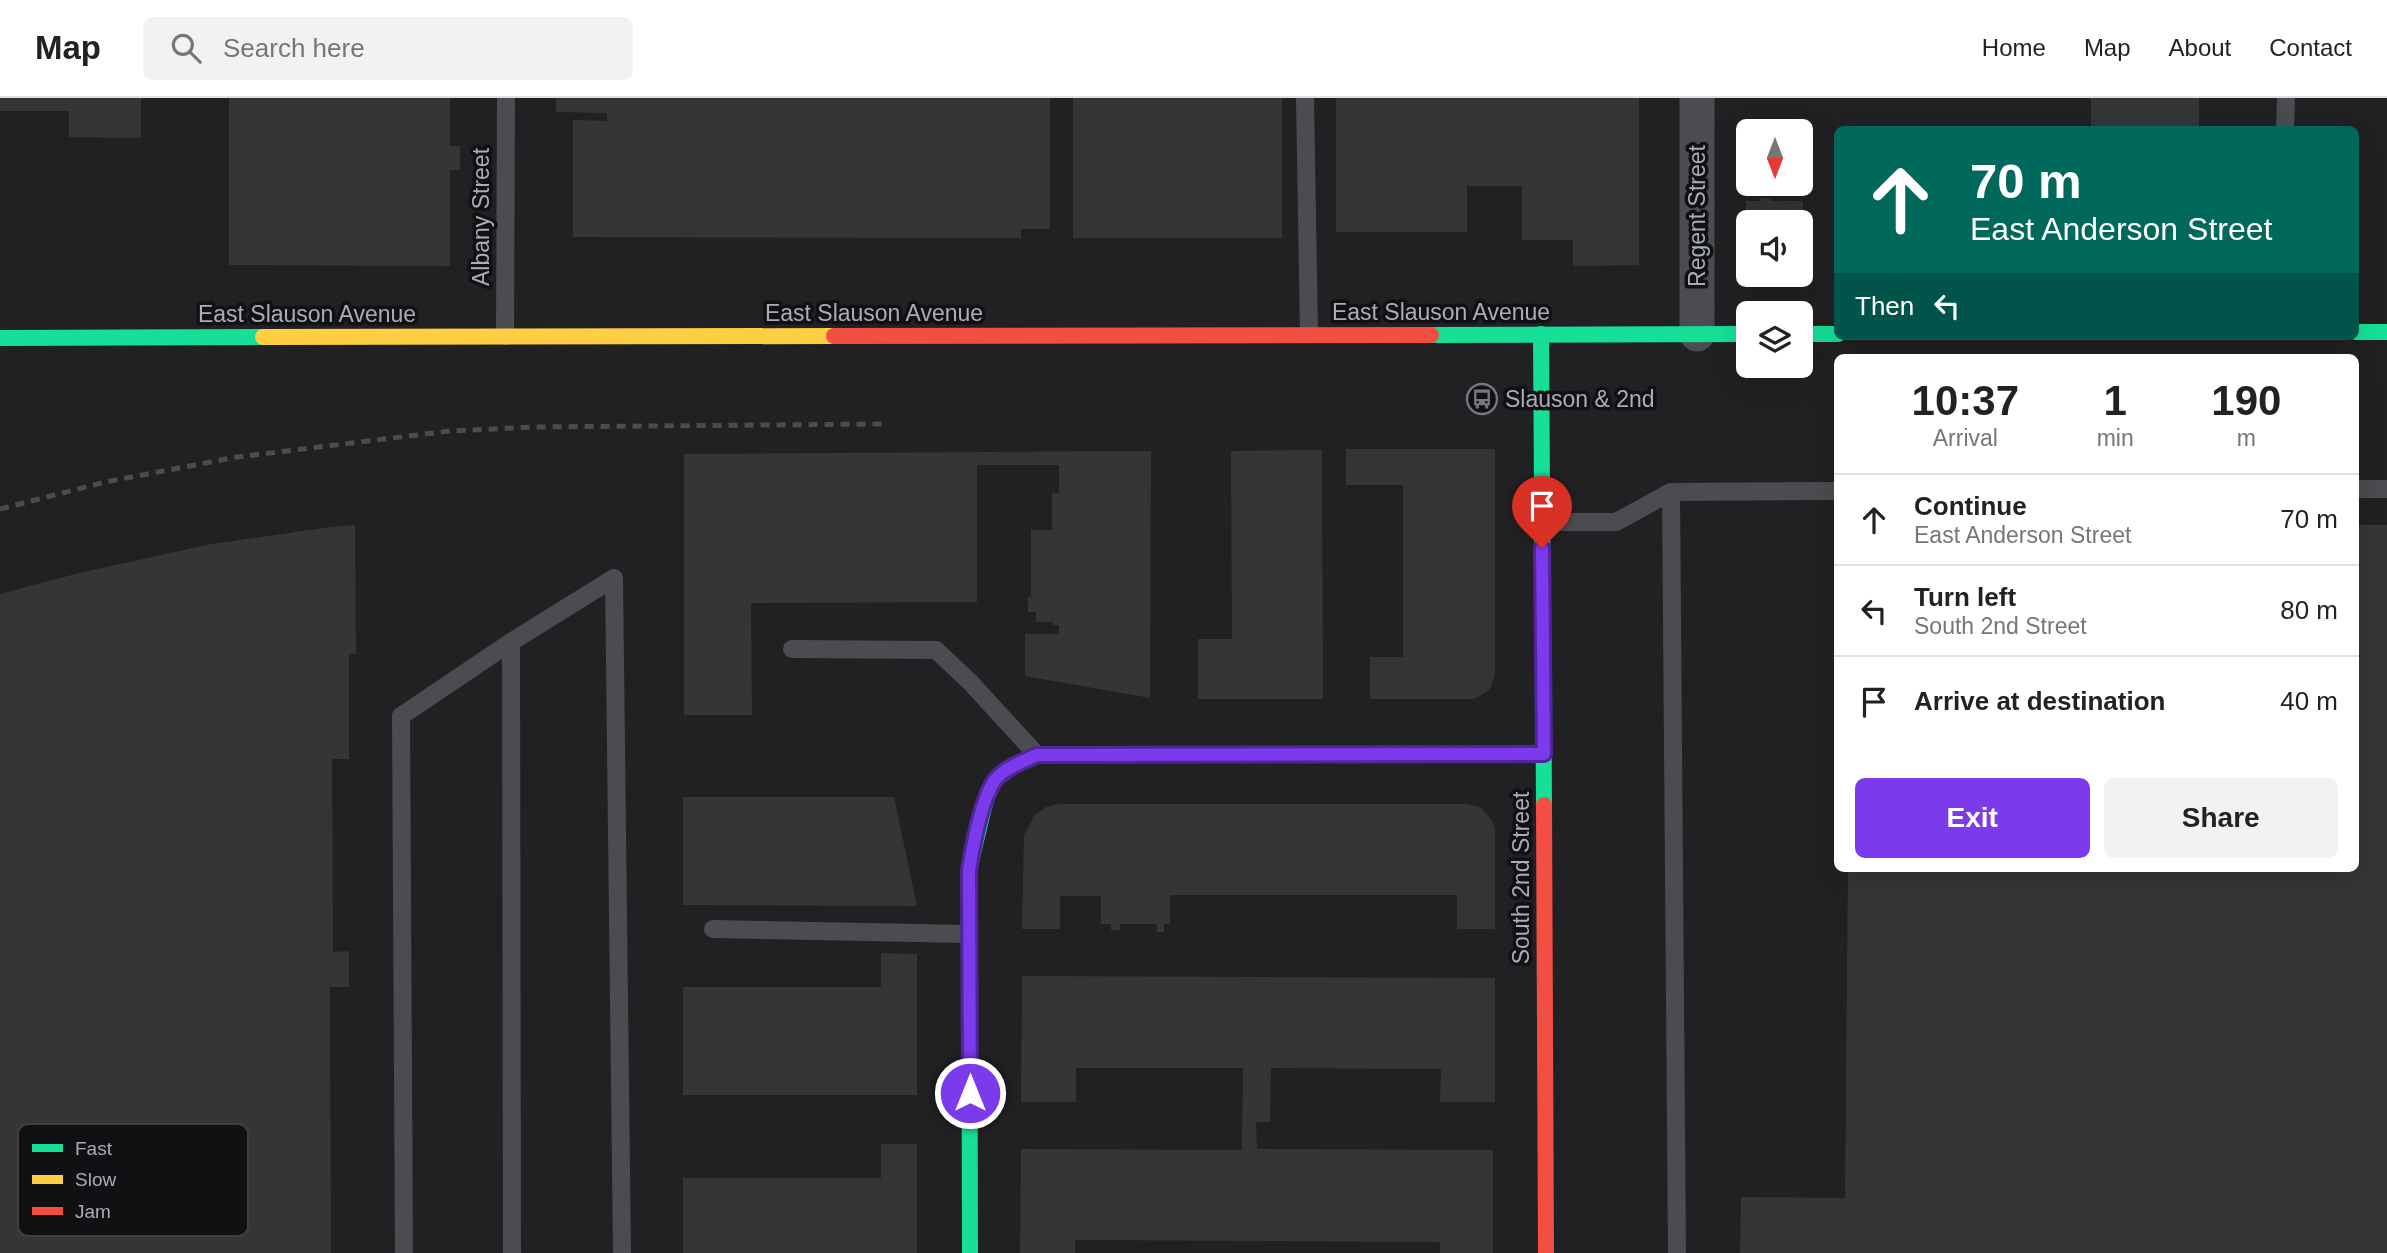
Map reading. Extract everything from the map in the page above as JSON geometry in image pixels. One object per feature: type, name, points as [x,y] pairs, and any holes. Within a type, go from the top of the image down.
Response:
[{"type":"street","name":"Regent Street","points":[[1697,98],[1697,334]]},
{"type":"street","points":[[2359,332],[2387,332]]},
{"type":"street","name":"South 2nd Street","points":[[1541,334],[1546,1253]]},
{"type":"street","name":"East Slauson Avenue","points":[[0,338],[1736,334]]},
{"type":"street","points":[[1813,334],[1834,334]]},
{"type":"street","points":[[970,1253],[969,870],[974,835],[995,779],[1014,765],[1037,755],[1544,754]]},
{"type":"lane","name":"Albany Street","points":[[505,336],[506,98]]},
{"type":"lane","points":[[1305,98],[1309,334]]},
{"type":"lane","points":[[2285,126],[2286,98]]},
{"type":"lane","points":[[2359,489],[2387,489]]},
{"type":"lane","points":[[1542,522],[1616,522],[1671,492],[1834,491]]},
{"type":"lane","points":[[1671,492],[1677,1253]]},
{"type":"lane","points":[[404,1253],[401,716],[510,642],[614,578],[622,1253]]},
{"type":"lane","points":[[510,642],[512,1253]]},
{"type":"lane","points":[[792,649],[936,650],[970,682],[1037,755]]},
{"type":"lane","points":[[713,929],[969,934]]},
{"type":"shaded area","points":[[0,98],[2387,98],[2387,1253],[0,1253]]},
{"type":"building","points":[[0,98],[141,98],[141,138],[69,137],[69,111],[0,111]]},
{"type":"building","points":[[229,98],[450,98],[450,146],[460,146],[460,170],[450,170],[450,266],[229,265]]},
{"type":"building","points":[[556,98],[1050,98],[1050,229],[1021,229],[1021,238],[573,237],[573,120],[607,121],[607,113],[556,112]]},
{"type":"building","points":[[1073,98],[1282,98],[1282,238],[1073,238]]},
{"type":"building","points":[[1336,98],[1639,98],[1639,265],[1573,266],[1573,240],[1522,240],[1522,186],[1467,186],[1467,232],[1336,232]]},
{"type":"building","points":[[2091,98],[2199,98],[2199,126],[2091,126]]},
{"type":"building","points":[[1760,198],[1771,198],[1771,201],[1803,201],[1803,210],[1746,210],[1746,201],[1760,201]]},
{"type":"building","points":[[1346,449],[1495,449],[1495,674],[1490,689],[1480,696],[1473,699],[1370,699],[1370,657],[1403,657],[1403,485],[1346,485]]},
{"type":"building","points":[[1322,450],[1323,699],[1198,699],[1198,639],[1232,639],[1231,451]]},
{"type":"building","points":[[1151,451],[1150,698],[1025,676],[1025,634],[1059,634],[1059,625],[1053,625],[1053,622],[1036,622],[1036,612],[1028,612],[1028,597],[1031,597],[1031,530],[1052,530],[1052,493],[1059,493],[1059,465],[977,465],[977,602],[751,603],[752,715],[684,715],[684,454]]},
{"type":"building","points":[[355,525],[356,654],[349,654],[349,759],[332,759],[333,952],[349,951],[349,987],[330,987],[331,1253],[0,1253],[0,594],[79,573],[211,544]]},
{"type":"building","points":[[2359,525],[2387,525],[2387,1253],[1740,1253],[1741,1197],[1845,1198],[1848,872],[2359,872]]},
{"type":"building","points":[[683,797],[894,797],[917,906],[683,905]]},
{"type":"building","points":[[1059,804],[1475,806],[1481,808],[1490,818],[1495,829],[1495,929],[1457,929],[1457,895],[1170,895],[1170,924],[1164,924],[1164,932],[1157,932],[1157,924],[1120,924],[1120,930],[1111,930],[1111,924],[1101,924],[1101,896],[1060,896],[1060,929],[1022,929],[1024,835],[1034,816],[1046,807]]},
{"type":"building","points":[[881,953],[917,954],[917,1095],[683,1095],[683,987],[881,987]]},
{"type":"building","points":[[1022,976],[1495,978],[1495,1102],[1440,1102],[1441,1069],[1271,1068],[1270,1122],[1256,1122],[1257,1149],[1493,1150],[1493,1253],[1440,1253],[1440,1242],[1075,1240],[1075,1253],[1020,1253],[1021,1149],[1242,1150],[1243,1068],[1076,1068],[1076,1102],[1021,1102]]},
{"type":"building","points":[[881,1144],[917,1144],[917,1253],[683,1253],[683,1178],[881,1178]]},
{"type":"railway","points":[[0,509],[105,482],[237,457],[450,431],[533,427],[883,424]]},
{"type":"traffic: fast","points":[[2359,332],[2387,332]]},
{"type":"traffic: fast","points":[[1541,334],[1544,805]]},
{"type":"traffic: fast","points":[[1431,335],[1736,334]]},
{"type":"traffic: fast","points":[[1813,334],[1834,334]]},
{"type":"traffic: fast","points":[[0,338],[263,337]]},
{"type":"traffic: fast","points":[[970,1253],[969,870],[986,799],[995,780],[1013,766]]},
{"type":"traffic: slow","points":[[263,337],[834,336]]},
{"type":"traffic: jam","points":[[834,336],[1431,335]]},
{"type":"traffic: jam","points":[[1013,766],[1037,755],[1544,754]]},
{"type":"traffic: jam","points":[[1544,805],[1546,1253]]},
{"type":"place","name":"Slauson & 2nd","points":[[1482,399]]},
{"type":"route","points":[[970,1093],[969,870],[974,835],[995,779],[1014,765],[1037,755],[1544,754],[1542,548]]}]
